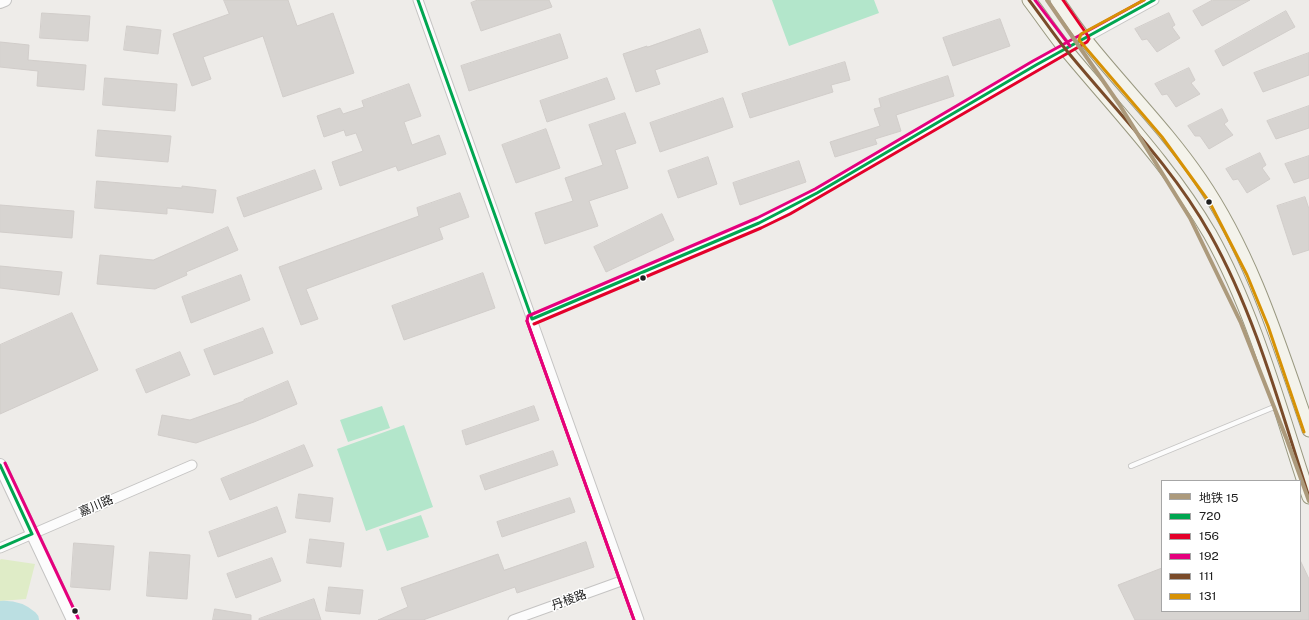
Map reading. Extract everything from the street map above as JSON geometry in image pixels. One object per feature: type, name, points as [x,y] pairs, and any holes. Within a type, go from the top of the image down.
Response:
[{"type":"main road","points":[[1029,0],[1066,49],[1149,148],[1182,191],[1210,234],[1234,282],[1254,330],[1309,497]]},
{"type":"main road","points":[[1057,0],[1084,38],[1166,134],[1214,200],[1252,273],[1273,324],[1309,430]]},
{"type":"street","points":[[0,2],[5,0]]},
{"type":"street","points":[[418,0],[639,620]]},
{"type":"street","points":[[532,319],[759,223],[788,209],[1084,38],[1154,0]]},
{"type":"street","points":[[0,465],[73,620]]},
{"type":"street","name":"嘉川路","points":[[0,548],[192,465]]},
{"type":"street","name":"丹棱路","points":[[513,620],[624,580]]},
{"type":"lane","points":[[1131,466],[1278,405]]},
{"type":"green space","points":[[772,0],[874,0],[879,13],[789,46]]},
{"type":"green space","points":[[382,406],[390,428],[348,442],[340,420]]},
{"type":"green space","points":[[404,425],[433,507],[366,531],[337,449]]},
{"type":"green space","points":[[421,515],[429,537],[387,551],[379,529]]},
{"type":"green space","points":[[1,559],[35,564],[26,599],[0,601]]},
{"type":"building","points":[[224,0],[288,0],[297,26],[333,13],[354,73],[283,97],[263,36],[203,57],[211,79],[192,86],[173,34],[229,14]]},
{"type":"building","points":[[478,0],[549,0],[552,7],[481,31],[471,3]]},
{"type":"building","points":[[1213,0],[1250,0],[1202,26],[1193,11]]},
{"type":"building","points":[[1286,11],[1295,27],[1223,66],[1215,51]]},
{"type":"building","points":[[42,13],[90,16],[88,41],[40,38]]},
{"type":"building","points":[[1169,13],[1175,25],[1172,27],[1180,38],[1157,52],[1147,39],[1142,40],[1135,29]]},
{"type":"building","points":[[1000,19],[1010,46],[953,66],[943,38]]},
{"type":"building","points":[[127,26],[161,30],[158,54],[124,50]]},
{"type":"building","points":[[700,29],[708,52],[655,70],[660,84],[636,92],[623,54]]},
{"type":"building","points":[[560,34],[568,58],[469,91],[461,66]]},
{"type":"building","points":[[0,42],[29,45],[28,60],[86,65],[84,90],[37,86],[38,71],[0,67]]},
{"type":"building","points":[[1309,53],[1309,75],[1263,92],[1254,73]]},
{"type":"building","points":[[845,62],[850,80],[831,85],[833,92],[750,118],[742,94]]},
{"type":"building","points":[[1189,68],[1195,80],[1191,83],[1200,94],[1176,107],[1167,94],[1162,95],[1155,84]]},
{"type":"building","points":[[948,76],[954,96],[896,115],[901,131],[875,139],[877,144],[835,157],[830,142],[880,126],[874,109],[881,107],[879,99]]},
{"type":"building","points":[[105,78],[177,84],[175,111],[103,105]]},
{"type":"building","points":[[607,78],[615,99],[547,122],[540,101]]},
{"type":"building","points":[[409,84],[421,116],[404,122],[412,145],[439,135],[446,154],[398,171],[396,166],[340,186],[332,162],[363,151],[356,133],[346,136],[344,130],[324,137],[317,116],[340,108],[343,114],[364,107],[362,101]]},
{"type":"building","points":[[723,98],[733,127],[660,152],[650,123]]},
{"type":"building","points":[[1309,106],[1309,128],[1276,139],[1267,121]]},
{"type":"building","points":[[1222,109],[1228,121],[1224,124],[1233,135],[1209,149],[1200,136],[1195,136],[1188,126]]},
{"type":"building","points":[[625,113],[636,143],[615,150],[628,188],[589,201],[598,226],[545,244],[535,213],[573,201],[565,178],[603,165],[589,125]]},
{"type":"building","points":[[546,129],[560,168],[516,183],[502,145]]},
{"type":"building","points":[[98,130],[171,136],[168,162],[96,156]]},
{"type":"building","points":[[1260,153],[1266,165],[1262,168],[1270,179],[1247,193],[1238,179],[1233,180],[1226,169]]},
{"type":"building","points":[[1309,156],[1309,178],[1294,183],[1285,164]]},
{"type":"building","points":[[708,157],[717,184],[678,198],[668,171]]},
{"type":"building","points":[[799,161],[806,182],[740,205],[733,183]]},
{"type":"building","points":[[315,170],[322,189],[244,217],[237,198]]},
{"type":"building","points":[[97,181],[182,188],[182,186],[216,190],[213,213],[167,208],[167,214],[95,208]]},
{"type":"building","points":[[460,193],[469,217],[439,228],[443,239],[306,289],[318,319],[301,325],[279,267],[419,216],[417,208]]},
{"type":"building","points":[[1305,197],[1309,209],[1309,250],[1293,255],[1277,206]]},
{"type":"building","points":[[0,205],[74,211],[72,238],[0,232]]},
{"type":"building","points":[[662,214],[674,240],[606,272],[594,247]]},
{"type":"building","points":[[228,227],[238,250],[186,272],[187,275],[155,289],[97,284],[100,255],[153,260]]},
{"type":"building","points":[[0,266],[62,272],[59,295],[0,288]]},
{"type":"building","points":[[483,273],[495,308],[404,340],[392,306]]},
{"type":"building","points":[[241,275],[250,300],[191,323],[182,297]]},
{"type":"building","points":[[72,313],[98,370],[0,414],[0,345]]},
{"type":"building","points":[[263,328],[273,353],[214,375],[204,350]]},
{"type":"building","points":[[180,352],[190,375],[146,393],[136,370]]},
{"type":"building","points":[[288,381],[297,404],[254,422],[196,443],[158,435],[162,415],[190,420],[244,401]]},
{"type":"building","points":[[534,406],[539,420],[466,445],[462,431]]},
{"type":"building","points":[[304,445],[313,466],[230,500],[221,479]]},
{"type":"building","points":[[553,451],[558,465],[485,490],[480,476]]},
{"type":"building","points":[[299,494],[333,498],[330,522],[296,518]]},
{"type":"building","points":[[570,498],[575,512],[502,537],[497,522]]},
{"type":"building","points":[[277,507],[286,532],[218,557],[209,532]]},
{"type":"building","points":[[310,539],[344,543],[341,567],[307,563]]},
{"type":"building","points":[[586,542],[594,567],[517,593],[515,587],[423,620],[378,620],[408,607],[401,588],[498,554],[504,570]]},
{"type":"building","points":[[74,543],[114,546],[110,590],[71,587]]},
{"type":"building","points":[[150,552],[190,555],[187,599],[147,596]]},
{"type":"building","points":[[272,558],[281,581],[236,598],[227,574]]},
{"type":"building","points":[[1301,562],[1309,579],[1309,620],[1135,620],[1118,585],[1161,568],[1161,612],[1301,612]]},
{"type":"building","points":[[329,587],[363,590],[360,614],[326,611]]},
{"type":"building","points":[[314,599],[321,620],[259,620],[259,619]]},
{"type":"building","points":[[215,609],[251,615],[251,620],[213,620]]},
{"type":"waterway","points":[[0,611],[16,612],[29,620]]},
{"type":"metro line","name":"15","points":[[1047,0],[1119,104],[1190,218],[1241,323],[1287,440],[1309,501]]},
{"type":"transit line","name":"720","points":[[418,0],[532,319]]},
{"type":"transit line","name":"111","points":[[1029,0],[1057,39],[1143,140],[1179,185],[1210,234],[1241,297],[1254,330],[1277,396],[1309,497]]},
{"type":"transit line","name":"192","points":[[1035,0],[1070,46]]},
{"type":"transit line","name":"156","points":[[534,324],[761,228],[790,214],[1087,42],[1089,39],[1088,36],[1063,0]]},
{"type":"transit line","name":"192","points":[[634,620],[527,321],[528,316],[757,218],[815,189],[1033,61],[1144,0]]},
{"type":"transit line","name":"131","points":[[1144,0],[1081,34],[1079,40],[1162,137],[1210,203],[1247,275],[1268,326],[1304,432]]},
{"type":"transit line","name":"720","points":[[532,319],[759,223],[817,193],[1036,65],[1154,0]]},
{"type":"transit line","name":"156","points":[[527,321],[634,620]]},
{"type":"transit line","name":"192","points":[[5,463],[78,618]]},
{"type":"transit line","name":"720","points":[[0,465],[32,534],[0,548]]}]
